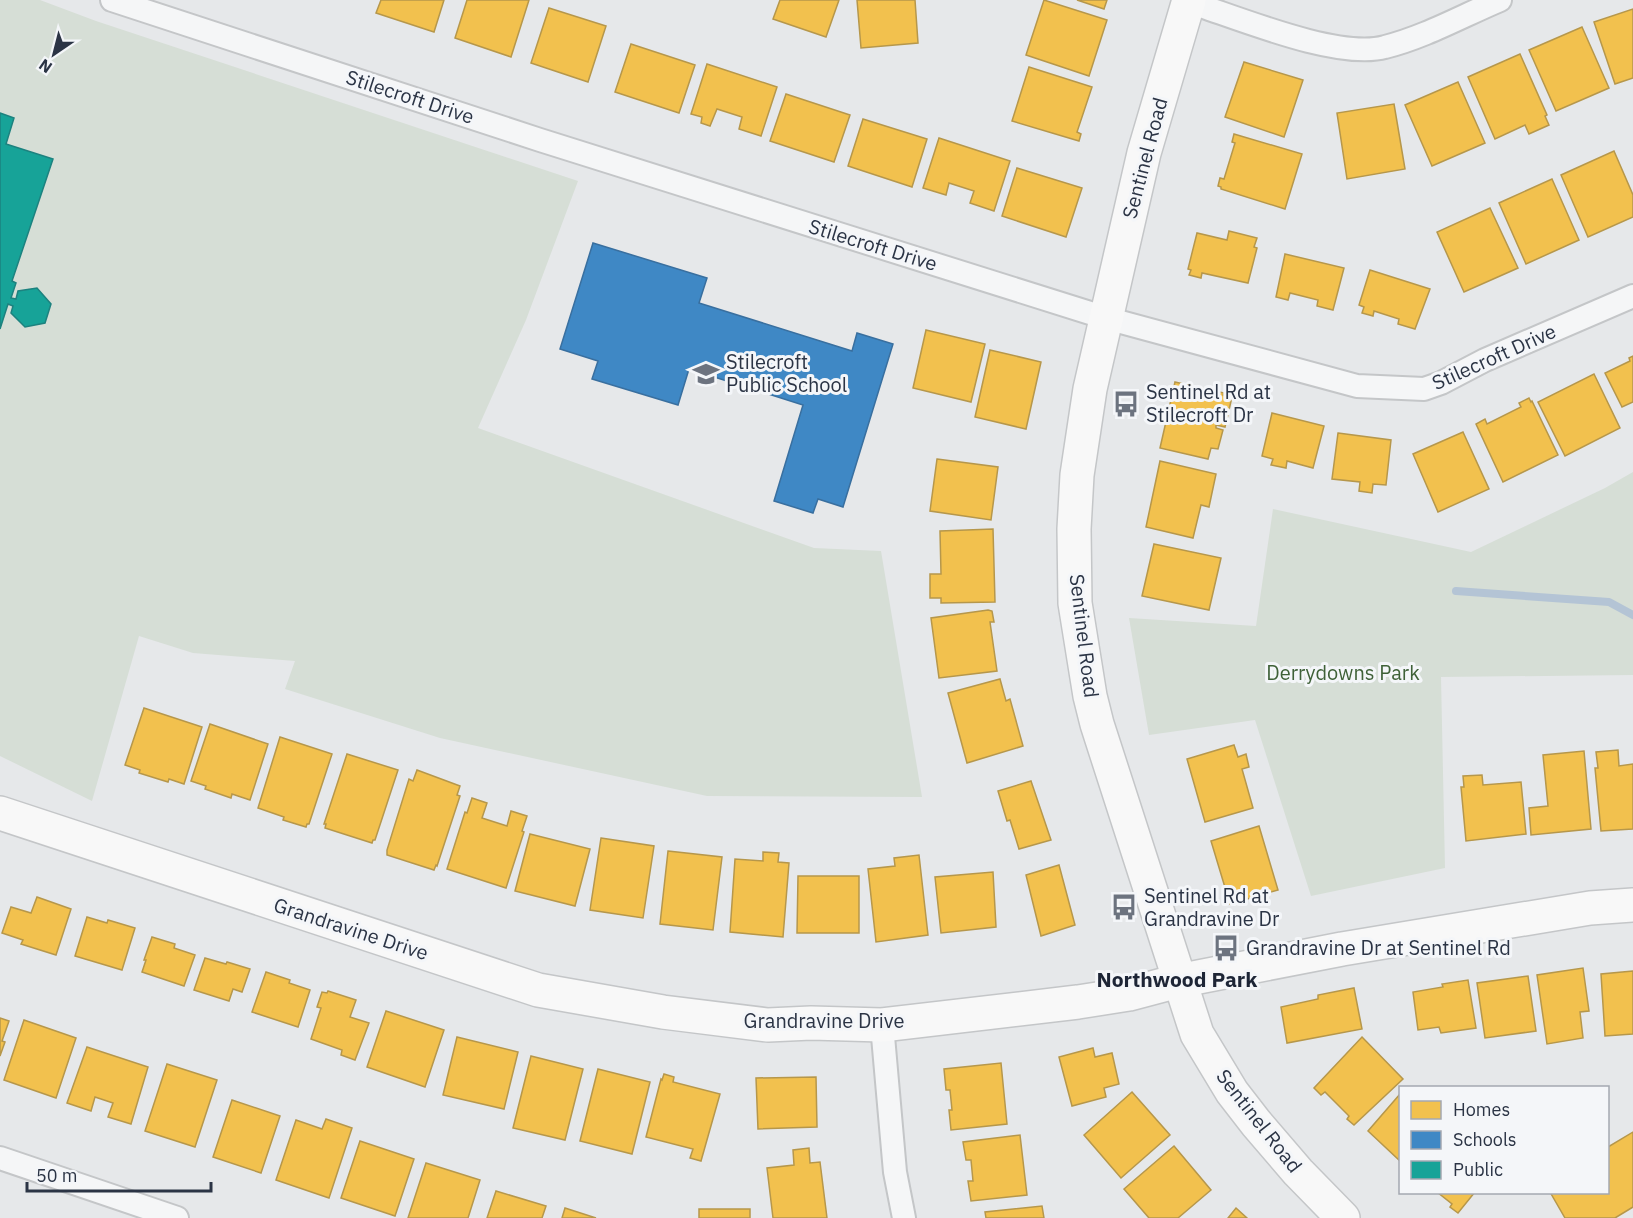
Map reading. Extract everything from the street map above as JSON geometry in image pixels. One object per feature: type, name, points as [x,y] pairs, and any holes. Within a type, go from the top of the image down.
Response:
[{"type":"street","name":"Stilecroft Drive","points":[[112,0],[560,146],[1106,318],[1357,386],[1424,388],[1441,383],[1485,360],[1633,296]]},
{"type":"street","points":[[1189,1],[1326,45],[1353,49],[1383,48],[1432,30],[1500,0]]},
{"type":"street","name":"Sentinel Road","points":[[1189,1],[1144,153],[1089,389],[1077,475],[1074,529],[1075,603],[1090,696],[1097,724],[1178,981],[1197,1034],[1232,1092],[1284,1155],[1343,1218]]},
{"type":"street","name":"Grandravine Drive","points":[[0,813],[538,990],[663,1012],[768,1025],[811,1023],[882,1025],[1078,1002],[1129,994],[1178,981],[1342,949],[1590,908],[1633,905]]},
{"type":"street","points":[[882,1025],[895,1172],[904,1218]]},
{"type":"street","points":[[0,1158],[177,1218]]},
{"type":"green space","points":[[0,0],[40,0],[96,21],[578,181],[526,320],[478,428],[814,548],[881,551],[922,797],[707,796],[440,738],[285,689],[295,661],[193,653],[139,636],[92,801],[0,756]]},
{"type":"green space","name":"Derrydowns Park","points":[[1633,472],[1633,675],[1441,677],[1445,868],[1311,896],[1255,720],[1149,735],[1129,618],[1256,626],[1273,509],[1471,552],[1605,488]]},
{"type":"building: Homes","points":[[381,0],[444,0],[434,32],[376,13]]},
{"type":"building: Homes","points":[[467,0],[529,0],[511,57],[455,38]]},
{"type":"building: Homes","points":[[780,0],[839,0],[826,37],[773,19]]},
{"type":"building: Homes","points":[[857,0],[915,0],[918,43],[861,48]]},
{"type":"building: Homes","points":[[1044,0],[1107,20],[1089,76],[1026,55]]},
{"type":"building: Homes","points":[[1077,0],[1107,0],[1104,9]]},
{"type":"building: Homes","points":[[549,8],[606,26],[588,82],[531,63]]},
{"type":"building: Homes","points":[[1633,9],[1633,78],[1615,84],[1594,22]]},
{"type":"building: Homes","points":[[1582,27],[1609,88],[1556,111],[1529,50]]},
{"type":"building: Homes","points":[[631,44],[695,65],[679,113],[615,92]]},
{"type":"building: Homes","points":[[1520,54],[1547,115],[1545,116],[1549,125],[1529,134],[1525,125],[1495,139],[1468,77]]},
{"type":"building: Homes","points":[[1244,62],[1303,80],[1284,137],[1225,117]]},
{"type":"building: Homes","points":[[707,64],[777,87],[761,136],[739,129],[742,117],[717,109],[710,126],[701,123],[702,117],[691,114]]},
{"type":"building: Homes","points":[[1029,67],[1092,87],[1077,132],[1081,134],[1079,141],[1012,121]]},
{"type":"building: Homes","points":[[1458,82],[1485,143],[1432,166],[1405,105]]},
{"type":"building: Homes","points":[[786,94],[850,115],[834,162],[770,141]]},
{"type":"building: Homes","points":[[1394,104],[1405,169],[1347,179],[1337,113]]},
{"type":"building: Homes","points":[[863,119],[927,139],[912,187],[848,166]]},
{"type":"building: Homes","points":[[1234,134],[1302,154],[1285,209],[1221,189],[1218,186],[1220,178],[1224,179],[1235,143],[1232,142]]},
{"type":"building: Homes","points":[[939,138],[1010,161],[994,211],[970,203],[974,191],[949,183],[946,195],[923,188]]},
{"type":"building: Homes","points":[[1614,151],[1633,195],[1633,217],[1588,237],[1561,175]]},
{"type":"building: Homes","points":[[1017,168],[1082,188],[1066,237],[1002,216]]},
{"type":"building: Homes","points":[[1552,179],[1579,240],[1526,264],[1499,203]]},
{"type":"building: Homes","points":[[1490,208],[1518,268],[1464,292],[1437,232]]},
{"type":"building: Homes","points":[[1229,231],[1257,238],[1254,247],[1257,248],[1248,283],[1202,273],[1201,278],[1189,275],[1191,270],[1188,269],[1197,233],[1227,240]]},
{"type":"building: Homes","points":[[1285,254],[1344,268],[1333,310],[1317,306],[1318,300],[1290,293],[1288,300],[1276,297]]},
{"type":"building: Homes","points":[[1370,270],[1430,289],[1415,329],[1398,324],[1399,319],[1374,311],[1373,316],[1362,313],[1364,307],[1359,305]]},
{"type":"building: Homes","points":[[926,330],[985,344],[971,402],[913,388]]},
{"type":"building: Homes","points":[[990,350],[1041,362],[1026,429],[975,417]]},
{"type":"building: Homes","points":[[1633,356],[1633,402],[1622,407],[1605,373],[1630,361],[1629,358]]},
{"type":"building: Homes","points":[[1594,374],[1620,428],[1565,456],[1538,402]]},
{"type":"building: Homes","points":[[1175,382],[1224,393],[1223,395],[1232,397],[1225,427],[1216,425],[1216,428],[1223,430],[1218,449],[1211,448],[1208,459],[1160,448]]},
{"type":"building: Homes","points":[[1529,398],[1558,455],[1503,482],[1476,424],[1485,419],[1487,424],[1521,407],[1519,403]]},
{"type":"building: Homes","points":[[1272,413],[1324,426],[1313,468],[1287,461],[1286,468],[1271,465],[1273,459],[1262,456]]},
{"type":"building: Homes","points":[[1463,432],[1489,489],[1438,512],[1413,454]]},
{"type":"building: Homes","points":[[1338,433],[1391,440],[1386,485],[1373,484],[1372,493],[1359,491],[1360,482],[1332,479]]},
{"type":"building: Homes","points":[[937,459],[998,467],[991,520],[930,511]]},
{"type":"building: Homes","points":[[1160,461],[1216,474],[1209,507],[1201,505],[1193,538],[1146,527]]},
{"type":"building: Homes","points":[[993,529],[995,602],[941,603],[941,598],[930,598],[930,574],[941,574],[940,531]]},
{"type":"building: Homes","points":[[1154,544],[1221,558],[1209,610],[1142,596]]},
{"type":"building: Homes","points":[[992,611],[994,622],[990,622],[997,671],[939,678],[931,618]]},
{"type":"building: Homes","points":[[1000,679],[1006,701],[1010,699],[1023,746],[967,763],[948,693]]},
{"type":"building: Homes","points":[[144,708],[202,727],[184,784],[169,779],[168,782],[139,773],[140,770],[125,765]]},
{"type":"building: Homes","points":[[210,724],[268,744],[250,800],[232,794],[231,798],[205,789],[206,786],[191,781]]},
{"type":"building: Homes","points":[[280,737],[332,754],[309,824],[306,827],[283,820],[284,817],[258,808]]},
{"type":"building: Homes","points":[[1234,745],[1238,757],[1246,754],[1249,767],[1242,769],[1253,808],[1205,822],[1187,759]]},
{"type":"building: Homes","points":[[1618,750],[1619,766],[1633,764],[1633,829],[1601,831],[1595,768],[1598,768],[1596,752]]},
{"type":"building: Homes","points":[[1584,751],[1591,829],[1531,835],[1529,808],[1548,806],[1543,755]]},
{"type":"building: Homes","points":[[347,754],[398,770],[375,840],[372,843],[325,828],[326,824],[324,824]]},
{"type":"building: Homes","points":[[417,770],[460,786],[457,795],[460,796],[434,870],[387,855],[409,779],[413,781]]},
{"type":"building: Homes","points":[[1482,775],[1483,785],[1521,782],[1526,834],[1466,841],[1461,787],[1464,787],[1463,776]]},
{"type":"building: Homes","points":[[1031,781],[1051,840],[1019,849],[998,791]]},
{"type":"building: Homes","points":[[472,798],[487,803],[482,818],[507,826],[511,811],[527,816],[506,888],[447,869],[465,812],[467,813]]},
{"type":"building: Homes","points":[[1259,826],[1278,890],[1230,904],[1211,841]]},
{"type":"building: Homes","points":[[530,834],[590,849],[575,906],[515,891]]},
{"type":"building: Homes","points":[[601,838],[654,846],[643,918],[590,910]]},
{"type":"building: Homes","points":[[668,851],[722,857],[713,930],[660,924]]},
{"type":"building: Homes","points":[[763,852],[779,853],[778,862],[789,863],[783,937],[730,932],[735,859],[763,861]]},
{"type":"building: Homes","points":[[919,855],[928,935],[876,942],[868,869],[895,866],[894,858]]},
{"type":"building: Homes","points":[[1059,865],[1075,925],[1041,936],[1026,875]]},
{"type":"building: Homes","points":[[993,872],[996,927],[941,933],[935,877]]},
{"type":"building: Homes","points":[[798,876],[859,876],[859,933],[797,933]]},
{"type":"building: Homes","points":[[37,897],[71,909],[56,955],[21,944],[23,940],[2,933],[11,907],[31,913]]},
{"type":"building: Homes","points":[[87,917],[135,928],[122,970],[75,956]]},
{"type":"building: Homes","points":[[152,937],[175,944],[174,948],[195,955],[184,986],[142,972]]},
{"type":"building: Homes","points":[[205,958],[250,969],[242,992],[233,989],[229,1001],[194,990]]},
{"type":"building: Homes","points":[[1583,968],[1589,1011],[1580,1012],[1583,1038],[1547,1044],[1537,975]]},
{"type":"building: Homes","points":[[1633,971],[1633,1034],[1605,1036],[1601,974]]},
{"type":"building: Homes","points":[[266,972],[310,990],[298,1027],[252,1012]]},
{"type":"building: Homes","points":[[1528,976],[1536,1031],[1485,1038],[1477,983]]},
{"type":"building: Homes","points":[[1468,980],[1476,1028],[1441,1033],[1439,1027],[1418,1030],[1413,992]]},
{"type":"building: Homes","points":[[1354,988],[1362,1029],[1287,1043],[1281,1007],[1318,999],[1318,995]]},
{"type":"building: Homes","points":[[328,991],[356,1000],[350,1017],[369,1023],[355,1060],[341,1055],[342,1050],[311,1039],[321,1008],[317,1007],[322,992],[327,993]]},
{"type":"building: Homes","points":[[386,1011],[444,1030],[425,1087],[367,1067]]},
{"type":"building: Homes","points":[[0,1018],[9,1021],[0,1056]]},
{"type":"building: Homes","points":[[24,1020],[76,1038],[56,1098],[4,1080]]},
{"type":"building: Homes","points":[[457,1037],[518,1052],[504,1109],[443,1095]]},
{"type":"building: Homes","points":[[1362,1037],[1403,1079],[1354,1125],[1347,1119],[1349,1116],[1325,1092],[1321,1095],[1314,1088]]},
{"type":"building: Homes","points":[[87,1047],[148,1067],[131,1124],[108,1117],[113,1103],[95,1097],[91,1111],[67,1103]]},
{"type":"building: Homes","points":[[1093,1048],[1095,1057],[1112,1053],[1119,1084],[1104,1088],[1106,1097],[1072,1106],[1059,1057]]},
{"type":"building: Homes","points":[[531,1056],[583,1069],[565,1140],[513,1128]]},
{"type":"building: Homes","points":[[1001,1063],[1007,1124],[951,1130],[950,1090],[946,1090],[944,1069]]},
{"type":"building: Homes","points":[[167,1064],[217,1080],[195,1147],[145,1131]]},
{"type":"building: Homes","points":[[598,1069],[650,1082],[632,1154],[580,1141]]},
{"type":"building: Homes","points":[[664,1074],[674,1077],[673,1082],[720,1094],[701,1161],[690,1158],[693,1149],[646,1137]]},
{"type":"building: Homes","points":[[816,1077],[817,1127],[758,1129],[756,1078]]},
{"type":"building: Homes","points":[[1132,1092],[1170,1135],[1121,1178],[1084,1135]]},
{"type":"building: Homes","points":[[1399,1095],[1399,1160],[1368,1131]]},
{"type":"building: Homes","points":[[232,1100],[280,1116],[261,1173],[213,1157]]},
{"type":"building: Homes","points":[[326,1119],[352,1128],[329,1198],[276,1180],[296,1120],[322,1129]]},
{"type":"building: Homes","points":[[1633,1132],[1633,1207],[1615,1218],[1565,1218],[1551,1194],[1609,1194],[1609,1146]]},
{"type":"building: Homes","points":[[1020,1135],[1027,1195],[971,1201],[968,1181],[973,1181],[971,1160],[966,1160],[963,1142]]},
{"type":"building: Homes","points":[[360,1141],[414,1159],[395,1216],[341,1198]]},
{"type":"building: Homes","points":[[1174,1146],[1211,1190],[1178,1218],[1149,1218],[1124,1189]]},
{"type":"building: Homes","points":[[809,1148],[810,1163],[820,1162],[827,1218],[773,1218],[767,1168],[794,1165],[793,1150]]},
{"type":"building: Homes","points":[[426,1163],[480,1180],[468,1218],[408,1218]]},
{"type":"building: Homes","points":[[496,1191],[546,1206],[542,1218],[487,1218]]},
{"type":"building: Homes","points":[[1440,1194],[1473,1194],[1458,1213],[1450,1207],[1452,1204]]},
{"type":"building: Homes","points":[[1042,1206],[1044,1218],[986,1218],[985,1212]]},
{"type":"building: Homes","points":[[565,1208],[596,1218],[562,1218]]},
{"type":"building: Homes","points":[[1236,1208],[1247,1218],[1228,1218]]},
{"type":"building: Homes","points":[[699,1209],[750,1209],[750,1218],[699,1218]]},
{"type":"building: Schools","points":[[593,243],[707,278],[699,303],[852,351],[857,333],[893,344],[843,507],[818,499],[813,513],[774,501],[803,405],[689,369],[678,405],[592,379],[598,361],[560,349]]},
{"type":"building: Public","points":[[0,113],[14,118],[6,144],[53,159],[12,281],[16,283],[11,298],[16,299],[18,291],[37,288],[51,304],[45,323],[25,327],[11,313],[13,306],[8,304],[0,329]]},
{"type":"waterway","points":[[1456,591],[1609,602],[1633,615]]},
{"type":"place","name":"Stilecroft Public School","points":[[706,374]]},
{"type":"place","name":"Sentinel Rd at Stilecroft Dr","points":[[1126,404]]},
{"type":"place","name":"Sentinel Rd at Grandravine Dr","points":[[1124,907]]},
{"type":"place","name":"Grandravine Dr at Sentinel Rd","points":[[1226,948]]},
{"type":"district","name":"Northwood Park","points":[[1177,980]]}]
